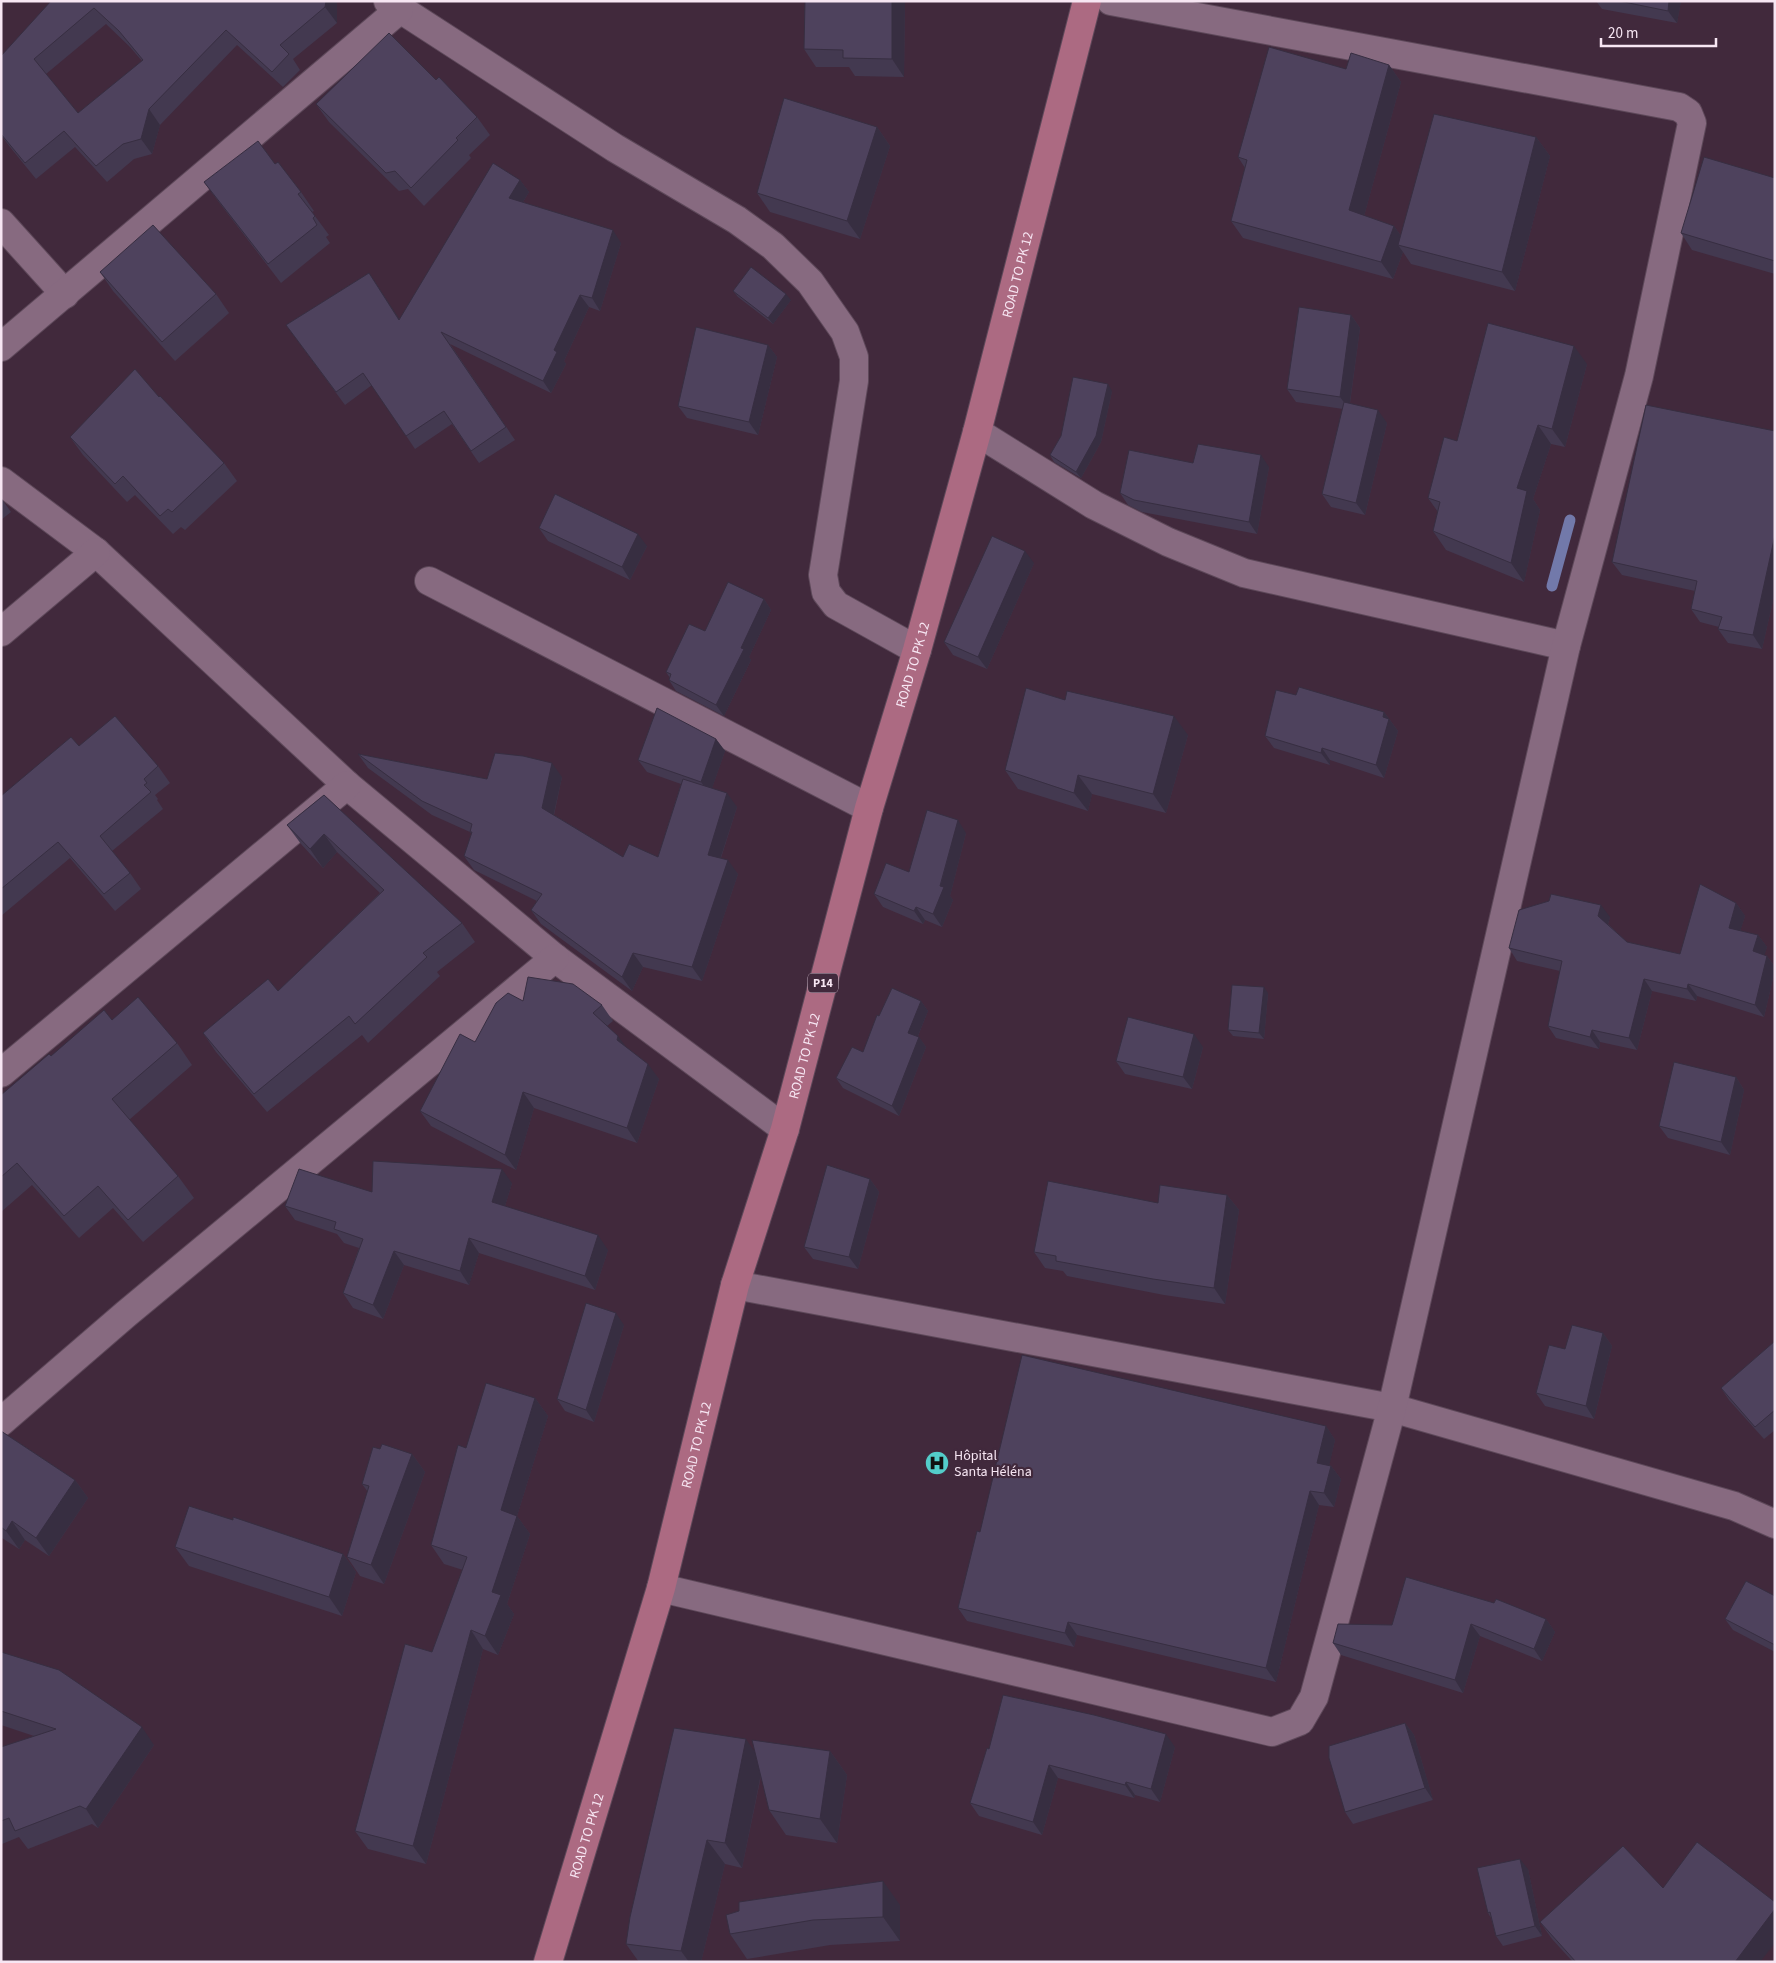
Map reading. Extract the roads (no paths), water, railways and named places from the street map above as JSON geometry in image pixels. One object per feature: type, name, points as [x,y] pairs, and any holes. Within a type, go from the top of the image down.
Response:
[{"type":"main road","name":"ROAD TO PK 12","points":[[548,1962],[661,1588],[735,1285],[786,1129],[869,808],[916,650],[977,432],[1087,1]]},
{"type":"street","points":[[661,1588],[1272,1732],[1300,1721],[1314,1697],[1392,1408],[1566,646],[1639,376],[1692,123],[1688,113],[1680,108],[1111,1]]},
{"type":"street","points":[[1,347],[65,294],[394,5],[615,148],[737,220],[773,246],[810,282],[845,332],[854,357],[854,381],[823,575],[826,592],[836,605],[916,650]]},
{"type":"street","points":[[1,224],[65,294]]},
{"type":"street","points":[[977,432],[1094,505],[1168,542],[1244,573],[1566,646]]},
{"type":"street","points":[[1,481],[96,552],[347,785],[555,958],[786,1129]]},
{"type":"street","points":[[1,632],[96,552]]},
{"type":"street","points":[[430,581],[869,808]]},
{"type":"street","points":[[1,1073],[347,785]]},
{"type":"street","points":[[1,1422],[126,1314],[555,958]]},
{"type":"street","points":[[735,1285],[1392,1408],[1734,1506],[1775,1524]]},
{"type":"waterway","points":[[1552,586],[1570,520]]},
{"type":"place","name":"Hôpital Santa Héléna","points":[[937,1463]]}]
